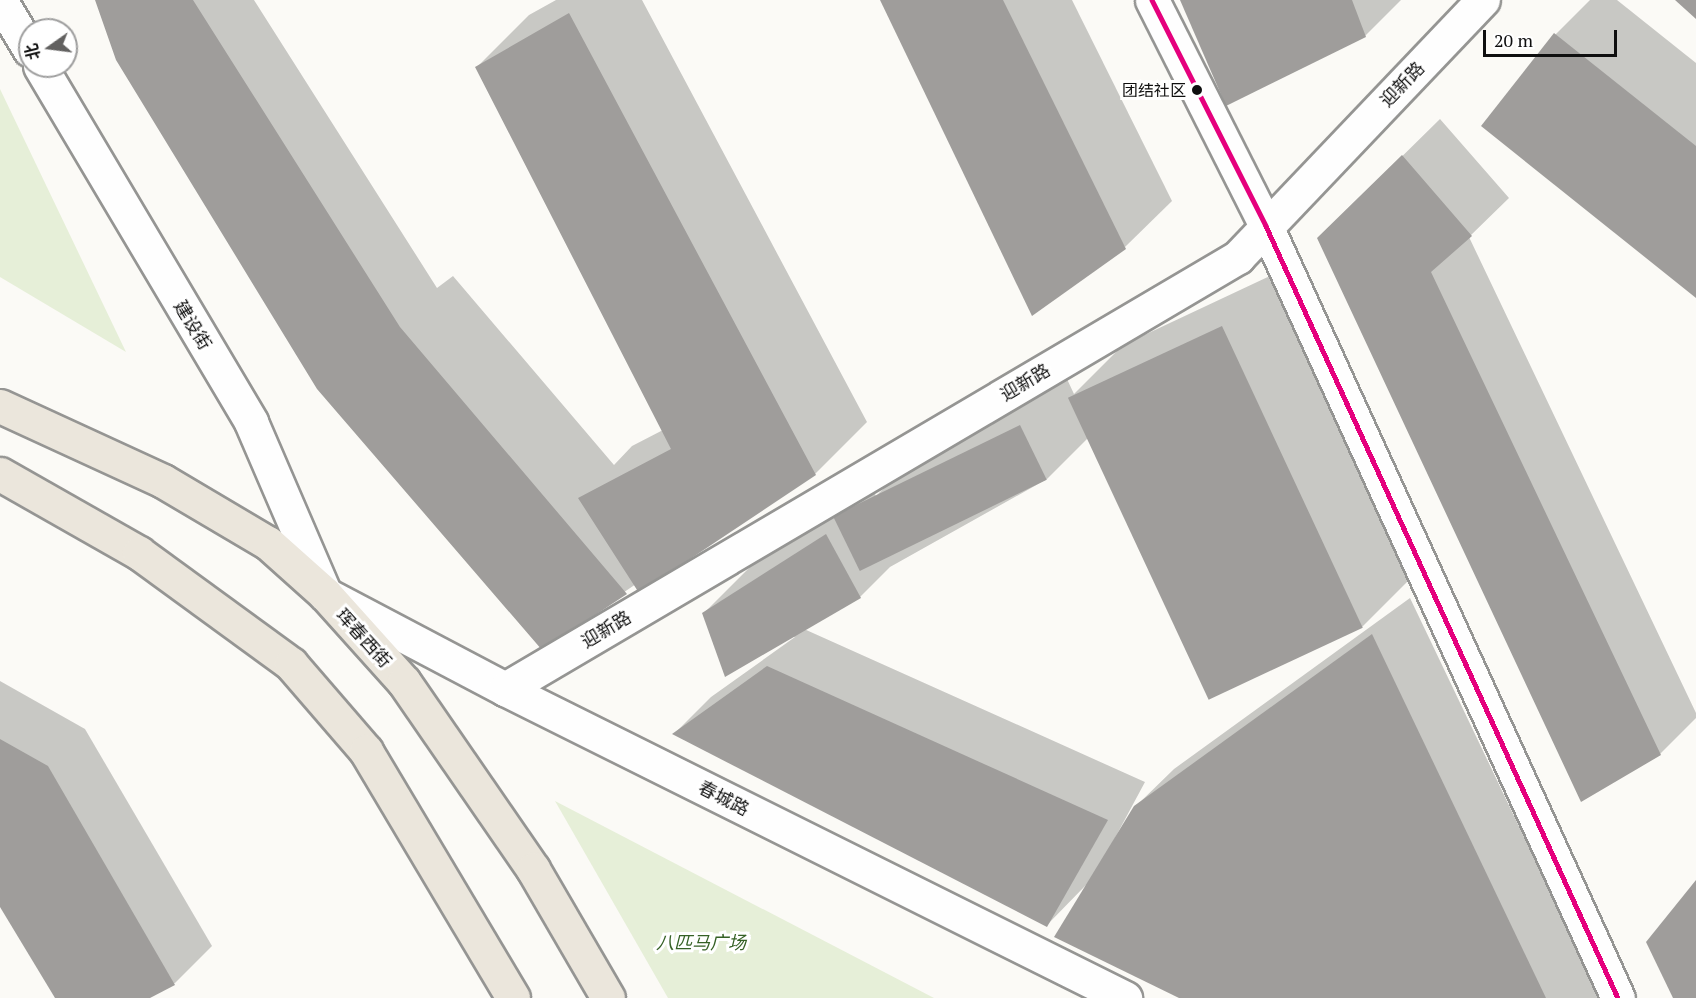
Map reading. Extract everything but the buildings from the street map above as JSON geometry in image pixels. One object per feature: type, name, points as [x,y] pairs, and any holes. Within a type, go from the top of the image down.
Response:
[{"type":"main road","name":"珲春西街","points":[[0,406],[172,487],[268,543],[325,594],[404,682],[533,869],[608,998]]},
{"type":"main road","points":[[0,474],[139,553],[291,664],[366,751],[513,998]]},
{"type":"street","points":[[0,0],[18,30]]},
{"type":"street","points":[[1152,0],[1266,226],[1618,998]]},
{"type":"street","name":"迎新路","points":[[506,688],[1238,257],[1483,0]]},
{"type":"street","name":"建设街","points":[[47,78],[251,422],[325,594]]},
{"type":"street","name":"春城路","points":[[325,594],[506,688],[1125,998]]},
{"type":"green space","points":[[0,89],[126,352],[0,277]]},
{"type":"green space","name":"八匹马广场","points":[[555,801],[934,998],[668,998]]},
{"type":"transit line","points":[[1152,0],[1266,226],[1618,998]]},
{"type":"place","name":"团结社区","points":[[1197,90]]}]
